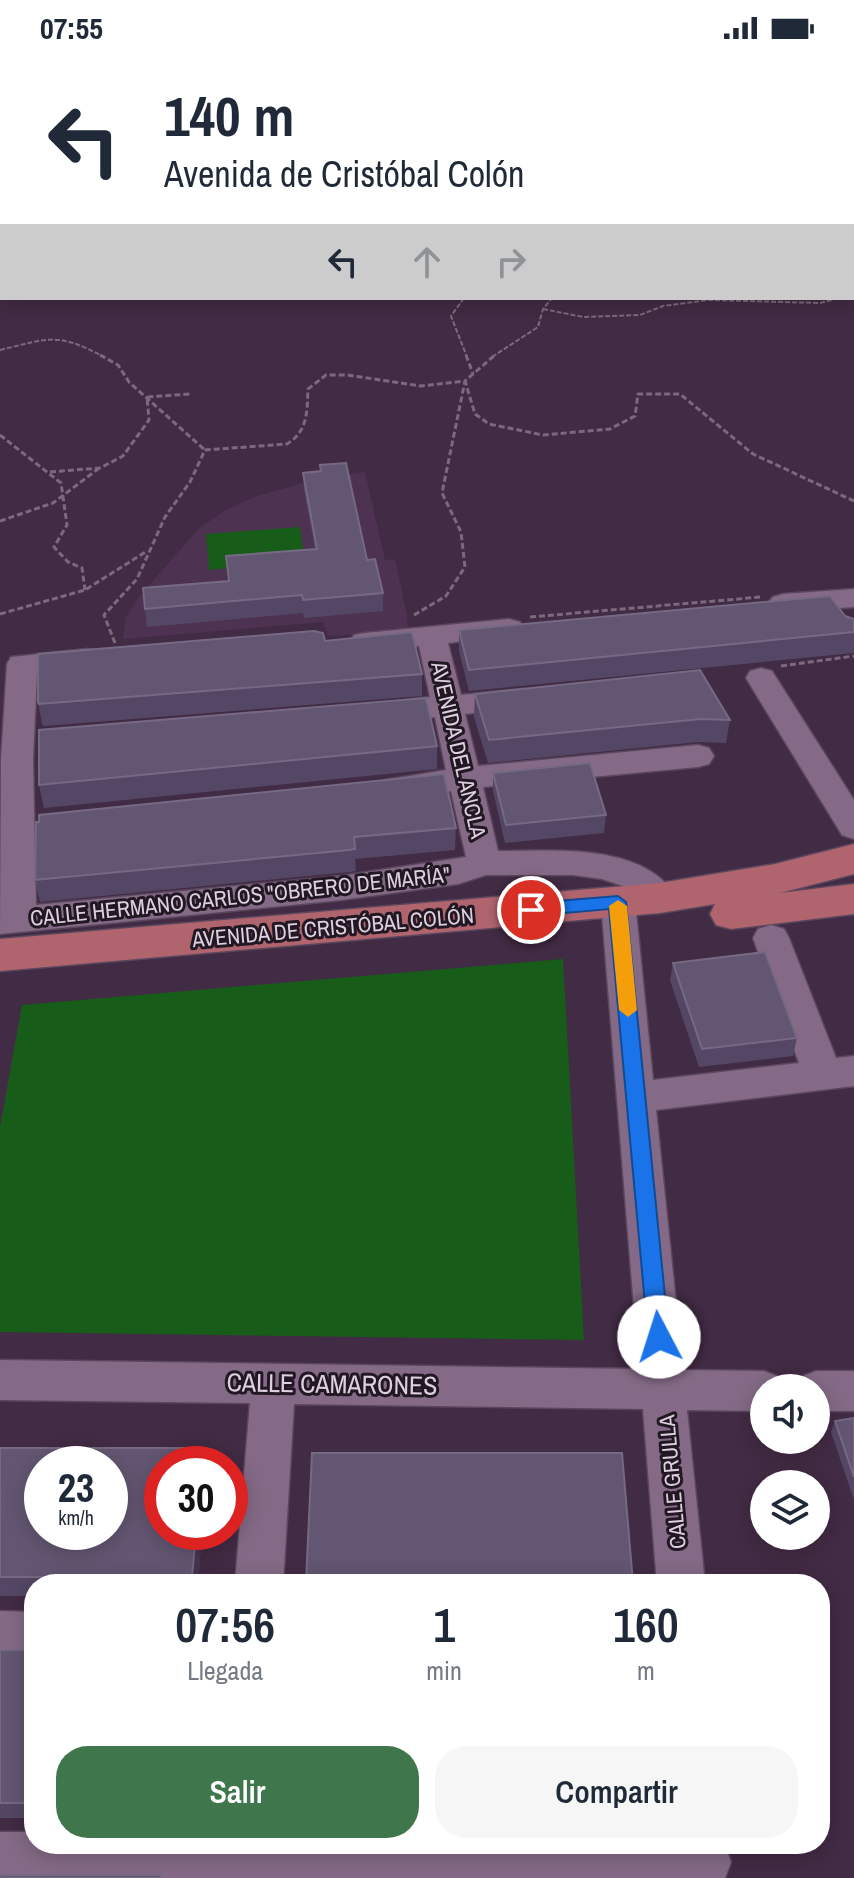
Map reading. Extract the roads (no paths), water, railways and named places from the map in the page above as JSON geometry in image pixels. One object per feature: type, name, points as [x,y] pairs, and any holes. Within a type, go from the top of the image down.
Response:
[{"type":"main road","name":"AVENIDA DE CRISTÓBAL COLÓN","points":[[0,981],[619,915],[660,898],[775,879],[854,859]]},
{"type":"main road","points":[[619,915],[854,899]]},
{"type":"main road","name":"AVENIDA DE CRISTÓBAL COLÓN","points":[[6,932],[619,915]]},
{"type":"street","points":[[763,601],[843,598],[854,629]]},
{"type":"street","points":[[332,644],[422,626],[531,622]]},
{"type":"street","name":"AVENIDA DEL ANCLA","points":[[422,626],[448,706],[484,863]]},
{"type":"street","points":[[6,932],[9,743],[22,664],[116,649]]},
{"type":"street","points":[[770,672],[854,827]]},
{"type":"street","points":[[355,714],[558,696]]},
{"type":"street","points":[[9,743],[55,738]]},
{"type":"street","points":[[364,792],[441,784],[465,778],[698,756]]},
{"type":"street","points":[[9,827],[55,824]]},
{"type":"street","name":"CALLE HERMANO CARLOS \"OBRERO DE MARÍA\"","points":[[6,932],[458,872],[484,863],[573,863],[605,867],[638,878],[660,898]]},
{"type":"street","name":"CALLE GRULLA","points":[[619,915],[680,1574]]},
{"type":"street","points":[[636,1097],[839,1073],[771,938]]},
{"type":"street","name":"CALLE CAMARONES","points":[[0,1380],[750,1390]]},
{"type":"street","points":[[260,1574],[274,1383]]},
{"type":"street","points":[[830,1391],[854,1391]]},
{"type":"street","points":[[0,1635],[24,1636]]},
{"type":"street","points":[[0,1858],[705,1861]]}]
